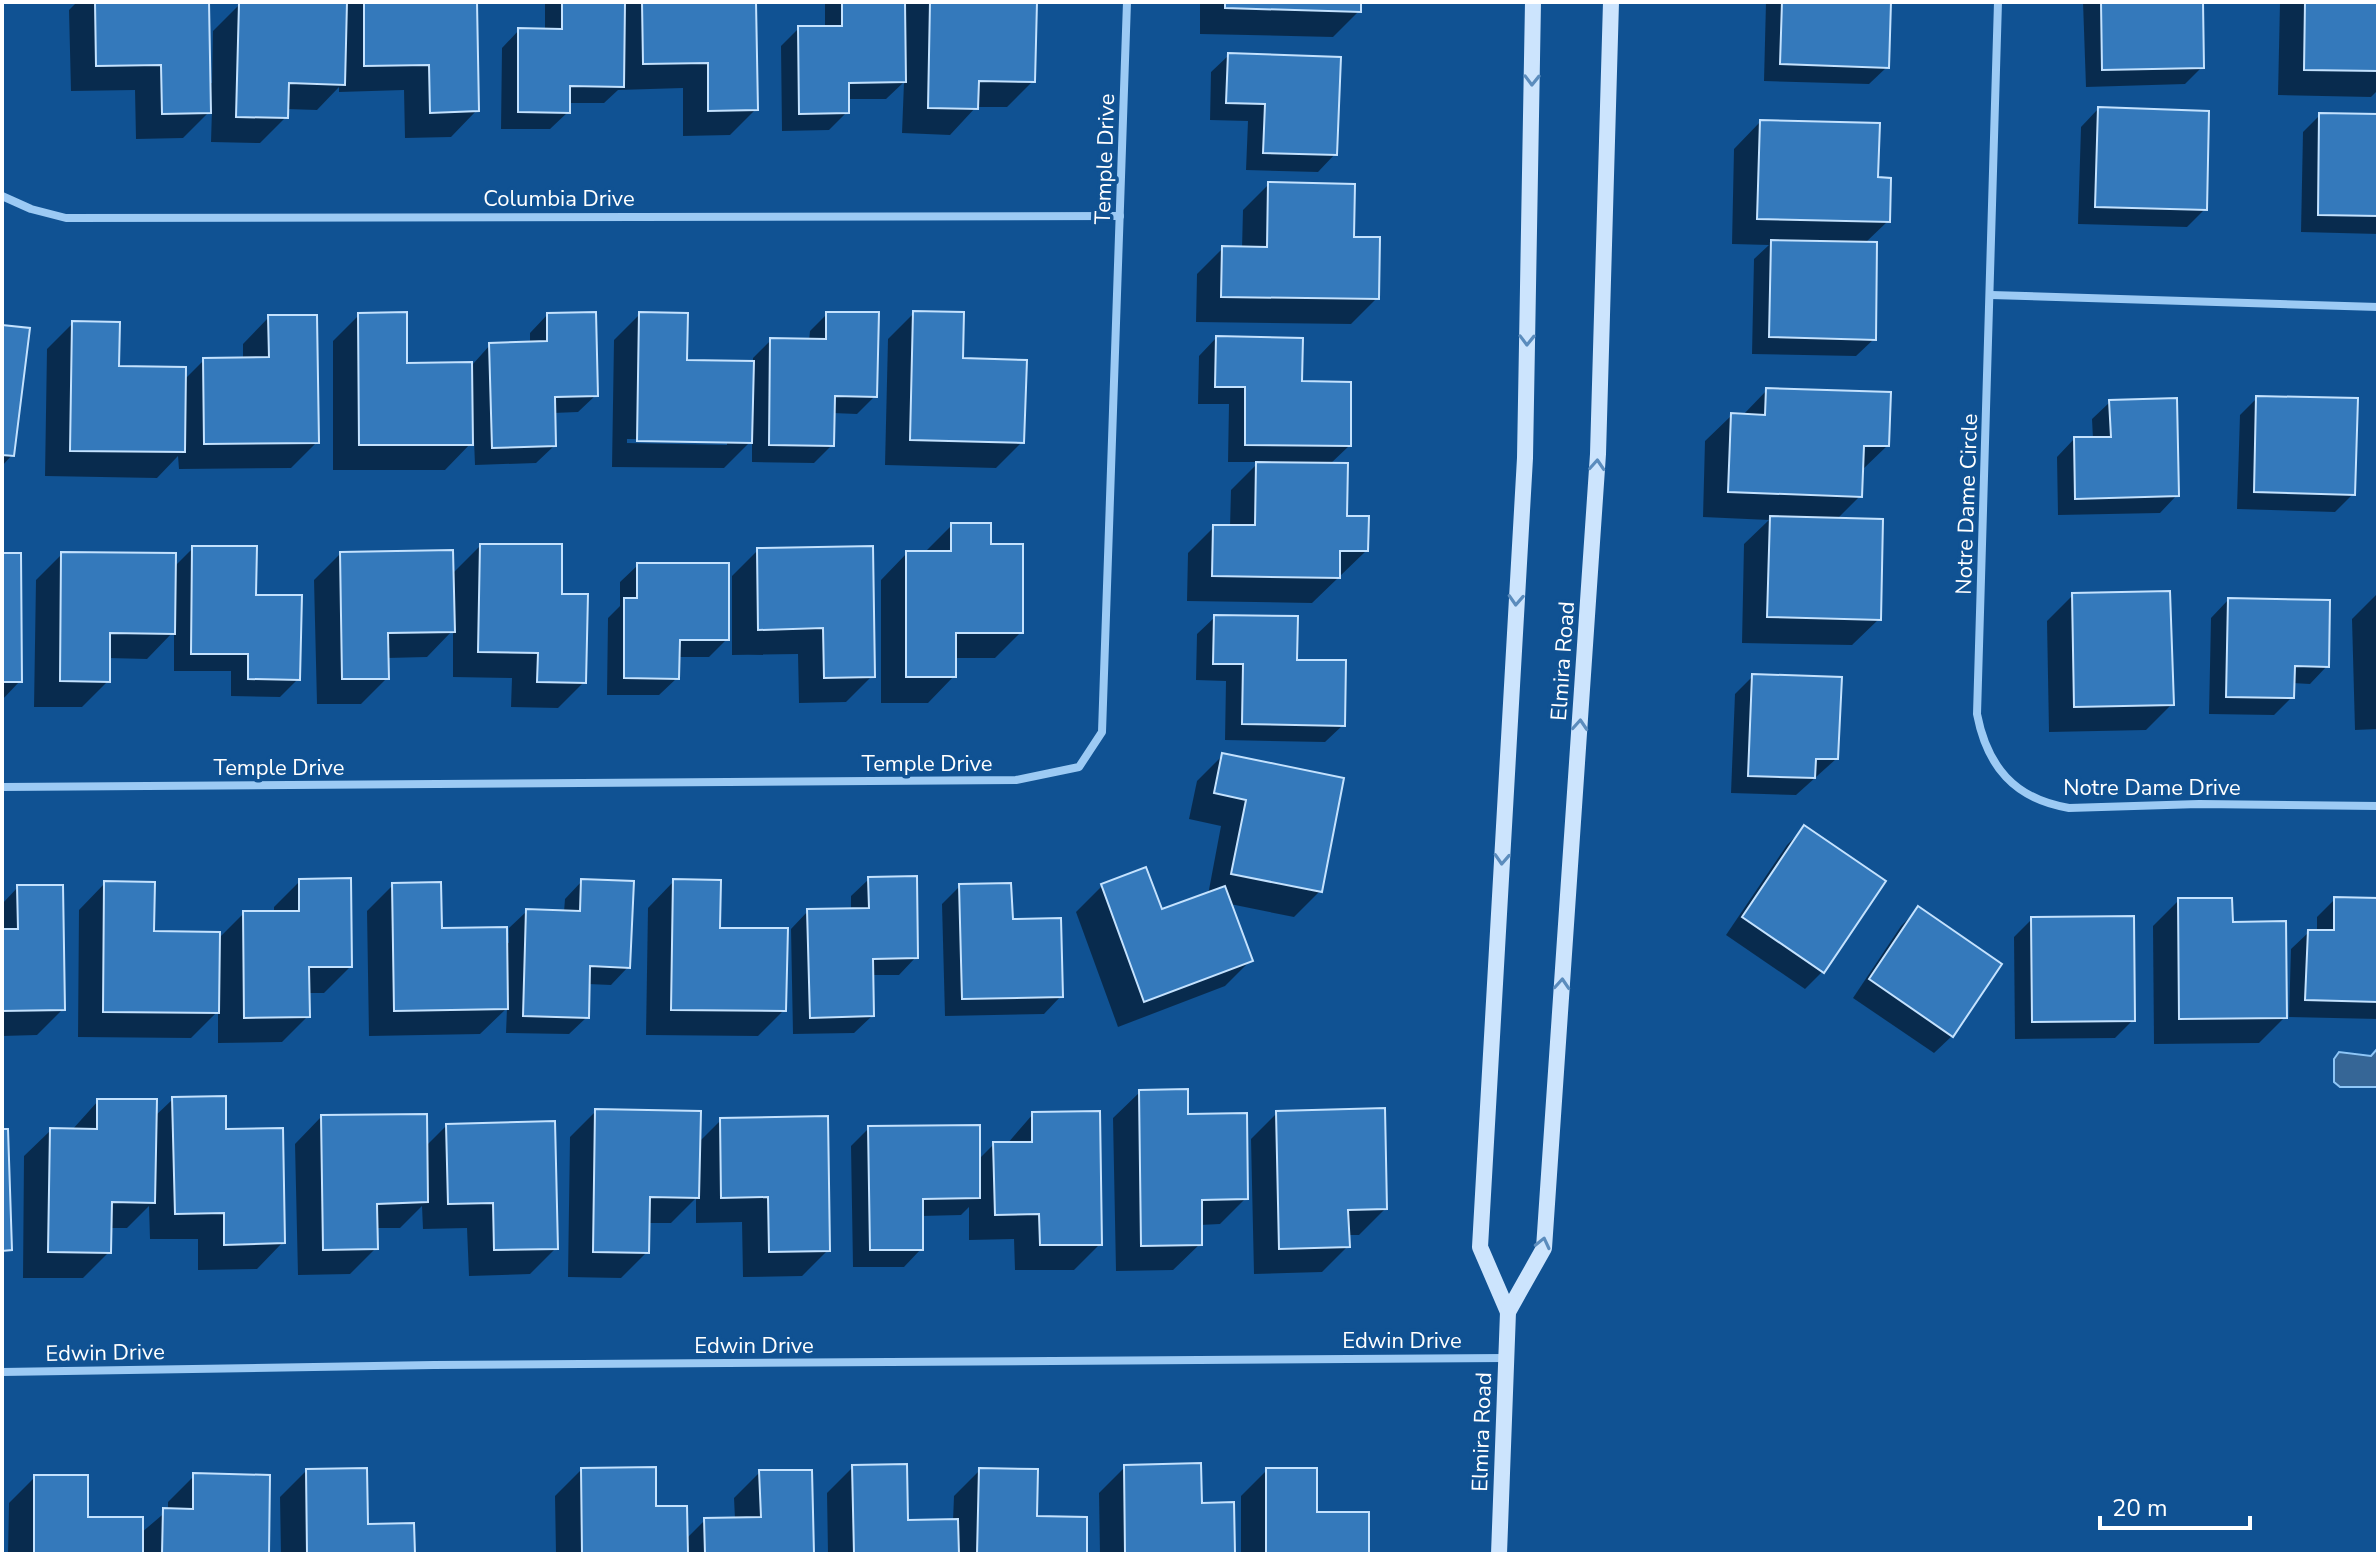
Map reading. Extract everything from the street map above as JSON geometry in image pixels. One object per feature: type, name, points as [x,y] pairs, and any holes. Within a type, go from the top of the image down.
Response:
[{"type":"main road","name":"Elmira Road","points":[[1508,1312],[1480,1247],[1525,458],[1533,2]]},
{"type":"main road","name":"Elmira Road","points":[[1499,1554],[1508,1312],[1544,1248],[1598,454],[1611,2]]},
{"type":"street","name":"Temple Drive","points":[[2,787],[1016,780],[1079,767],[1102,732],[1127,2]]},
{"type":"street","name":"Notre Dame Circle","points":[[1977,714],[1998,2]]},
{"type":"street","name":"Columbia Drive","points":[[2,196],[31,209],[66,218],[1120,216]]},
{"type":"street","points":[[1991,295],[2378,307]]},
{"type":"street","name":"Notre Dame Drive","points":[[1977,714],[1983,746],[2002,774],[2050,805],[2069,808],[2199,804],[2378,806]]},
{"type":"street","name":"Edwin Drive","points":[[2,1372],[1505,1358]]},
{"type":"water","points":[[2378,1048],[2378,1087],[2340,1087],[2334,1082],[2334,1059],[2339,1052],[2371,1056]]},
{"type":"building","points":[[95,2],[209,2],[211,113],[162,114],[161,65],[96,66]]},
{"type":"building","points":[[347,2],[345,85],[289,83],[288,118],[236,117],[239,3]]},
{"type":"building","points":[[364,2],[477,2],[479,111],[430,113],[429,65],[364,66]]},
{"type":"building","points":[[562,2],[625,2],[624,87],[570,86],[570,113],[518,112],[518,28],[562,29]]},
{"type":"building","points":[[642,2],[756,2],[758,110],[708,111],[708,63],[643,64]]},
{"type":"building","points":[[842,2],[905,2],[906,82],[849,83],[849,113],[799,114],[798,26],[842,26]]},
{"type":"building","points":[[930,2],[1037,2],[1035,82],[979,81],[978,109],[928,108]]},
{"type":"building","points":[[1225,2],[1361,2],[1361,12],[1225,8]]},
{"type":"building","points":[[1782,2],[1891,2],[1889,68],[1780,64]]},
{"type":"building","points":[[2101,2],[2203,2],[2204,68],[2102,70]]},
{"type":"building","points":[[2305,2],[2378,2],[2378,71],[2304,70]]},
{"type":"building","points":[[1228,53],[1341,57],[1337,155],[1263,153],[1265,104],[1226,103]]},
{"type":"building","points":[[2098,107],[2209,111],[2207,210],[2095,207]]},
{"type":"building","points":[[2319,113],[2378,114],[2378,216],[2318,215]]},
{"type":"building","points":[[1760,120],[1880,123],[1878,177],[1891,178],[1890,222],[1757,219]]},
{"type":"building","points":[[1268,182],[1355,184],[1354,237],[1380,237],[1379,299],[1221,297],[1222,246],[1267,247]]},
{"type":"building","points":[[1771,240],[1877,242],[1876,340],[1769,337]]},
{"type":"building","points":[[913,311],[964,312],[963,358],[1027,360],[1024,443],[910,440]]},
{"type":"building","points":[[407,312],[407,363],[472,362],[473,445],[359,445],[358,313]]},
{"type":"building","points":[[596,312],[598,396],[555,397],[556,446],[492,448],[489,343],[547,341],[547,313]]},
{"type":"building","points":[[639,312],[688,313],[687,360],[754,361],[752,443],[637,441]]},
{"type":"building","points":[[826,312],[879,312],[877,397],[835,396],[834,446],[769,445],[770,338],[826,339]]},
{"type":"building","points":[[268,315],[317,315],[319,443],[204,444],[203,358],[269,357]]},
{"type":"building","points":[[72,321],[120,322],[119,366],[186,367],[185,452],[70,451]]},
{"type":"building","points":[[2,325],[30,328],[14,456],[2,455]]},
{"type":"building","points":[[1216,336],[1303,338],[1302,381],[1351,382],[1351,446],[1245,445],[1245,387],[1215,387]]},
{"type":"building","points":[[1766,388],[1891,392],[1889,446],[1864,446],[1862,497],[1728,492],[1731,413],[1765,415]]},
{"type":"building","points":[[2256,396],[2358,398],[2355,495],[2254,492]]},
{"type":"building","points":[[2177,398],[2179,496],[2075,499],[2074,437],[2111,437],[2109,400]]},
{"type":"building","points":[[1256,462],[1348,463],[1347,516],[1369,516],[1368,551],[1340,551],[1340,578],[1212,576],[1213,525],[1255,525]]},
{"type":"building","points":[[1770,516],[1883,519],[1881,620],[1767,617]]},
{"type":"building","points":[[951,523],[991,523],[991,544],[1023,544],[1023,633],[956,633],[956,677],[906,677],[906,551],[951,551]]},
{"type":"building","points":[[480,544],[562,544],[562,594],[588,594],[586,683],[537,682],[538,653],[478,652]]},
{"type":"building","points":[[192,546],[257,546],[256,595],[302,595],[300,680],[248,679],[248,654],[191,654]]},
{"type":"building","points":[[873,546],[875,677],[824,678],[823,628],[758,630],[757,548]]},
{"type":"building","points":[[453,550],[455,632],[388,633],[389,679],[342,679],[340,552]]},
{"type":"building","points":[[61,552],[176,553],[175,634],[110,633],[110,682],[60,681]]},
{"type":"building","points":[[2,553],[21,553],[22,682],[2,682]]},
{"type":"building","points":[[637,563],[729,563],[729,640],[680,640],[679,679],[624,678],[624,598],[637,598]]},
{"type":"building","points":[[2170,591],[2174,705],[2074,707],[2072,593]]},
{"type":"building","points":[[2228,598],[2330,600],[2329,667],[2295,666],[2294,698],[2226,697]]},
{"type":"building","points":[[1214,615],[1298,616],[1297,660],[1346,660],[1345,726],[1242,724],[1243,664],[1213,664]]},
{"type":"building","points":[[1752,674],[1842,677],[1838,759],[1816,759],[1815,778],[1748,776]]},
{"type":"building","points":[[1222,753],[1344,778],[1322,892],[1231,874],[1246,800],[1214,793]]},
{"type":"building","points":[[1804,825],[1886,881],[1824,973],[1742,917]]},
{"type":"building","points":[[1146,867],[1162,909],[1225,886],[1253,961],[1144,1002],[1101,884]]},
{"type":"building","points":[[917,876],[918,958],[873,959],[874,1016],[810,1018],[807,909],[869,908],[868,877]]},
{"type":"building","points":[[351,878],[352,967],[309,967],[310,1017],[244,1018],[243,911],[299,911],[299,879]]},
{"type":"building","points":[[581,879],[634,881],[630,968],[590,966],[589,1018],[523,1016],[526,909],[580,911]]},
{"type":"building","points":[[673,879],[721,880],[720,928],[788,928],[786,1011],[671,1010]]},
{"type":"building","points":[[104,881],[155,882],[154,931],[220,932],[219,1013],[103,1012]]},
{"type":"building","points":[[441,882],[442,928],[507,927],[508,1009],[394,1011],[392,883]]},
{"type":"building","points":[[1011,883],[1013,919],[1061,918],[1063,997],[962,999],[959,884]]},
{"type":"building","points":[[17,885],[63,885],[65,1010],[2,1011],[2,929],[18,929]]},
{"type":"building","points":[[2334,897],[2378,898],[2378,1002],[2305,1000],[2308,930],[2334,930]]},
{"type":"building","points":[[2178,898],[2232,898],[2233,922],[2286,921],[2287,1018],[2179,1019]]},
{"type":"building","points":[[1918,906],[2002,964],[1953,1037],[1869,979]]},
{"type":"building","points":[[2134,916],[2135,1021],[2032,1022],[2031,917]]},
{"type":"building","points":[[1188,1089],[1188,1114],[1247,1113],[1248,1199],[1202,1200],[1202,1245],[1141,1246],[1139,1090]]},
{"type":"building","points":[[226,1096],[226,1129],[283,1128],[285,1243],[224,1245],[224,1213],[175,1214],[172,1097]]},
{"type":"building","points":[[97,1099],[157,1099],[155,1203],[112,1202],[111,1253],[48,1252],[50,1128],[97,1129]]},
{"type":"building","points":[[1385,1108],[1387,1209],[1348,1210],[1350,1247],[1279,1249],[1276,1111]]},
{"type":"building","points":[[595,1109],[701,1111],[699,1198],[650,1197],[649,1253],[593,1252]]},
{"type":"building","points":[[1100,1111],[1102,1245],[1040,1245],[1039,1214],[995,1215],[993,1142],[1032,1142],[1032,1112]]},
{"type":"building","points":[[427,1114],[428,1202],[377,1204],[378,1249],[323,1250],[321,1115]]},
{"type":"building","points":[[828,1116],[830,1251],[769,1252],[768,1197],[721,1198],[720,1118]]},
{"type":"building","points":[[555,1121],[558,1249],[494,1250],[493,1203],[448,1204],[446,1124]]},
{"type":"building","points":[[980,1125],[980,1198],[923,1199],[923,1250],[870,1250],[868,1126]]},
{"type":"building","points":[[2,1129],[8,1129],[12,1250],[2,1251]]},
{"type":"building","points":[[1201,1463],[1202,1503],[1234,1502],[1235,1554],[1125,1554],[1124,1465]]},
{"type":"building","points":[[907,1464],[908,1520],[958,1519],[959,1554],[854,1554],[852,1465]]},
{"type":"building","points":[[656,1467],[656,1506],[687,1506],[688,1554],[582,1554],[581,1468]]},
{"type":"building","points":[[367,1468],[368,1524],[414,1523],[415,1554],[307,1554],[306,1469]]},
{"type":"building","points":[[979,1468],[1038,1469],[1037,1516],[1087,1517],[1087,1554],[977,1554]]},
{"type":"building","points":[[1266,1468],[1317,1468],[1317,1512],[1369,1512],[1369,1554],[1266,1554]]},
{"type":"building","points":[[759,1470],[812,1470],[814,1554],[705,1554],[704,1518],[761,1517]]},
{"type":"building","points":[[193,1473],[270,1475],[269,1554],[162,1554],[163,1508],[193,1509]]},
{"type":"building","points":[[34,1475],[88,1475],[88,1517],[143,1517],[143,1554],[34,1554]]}]
